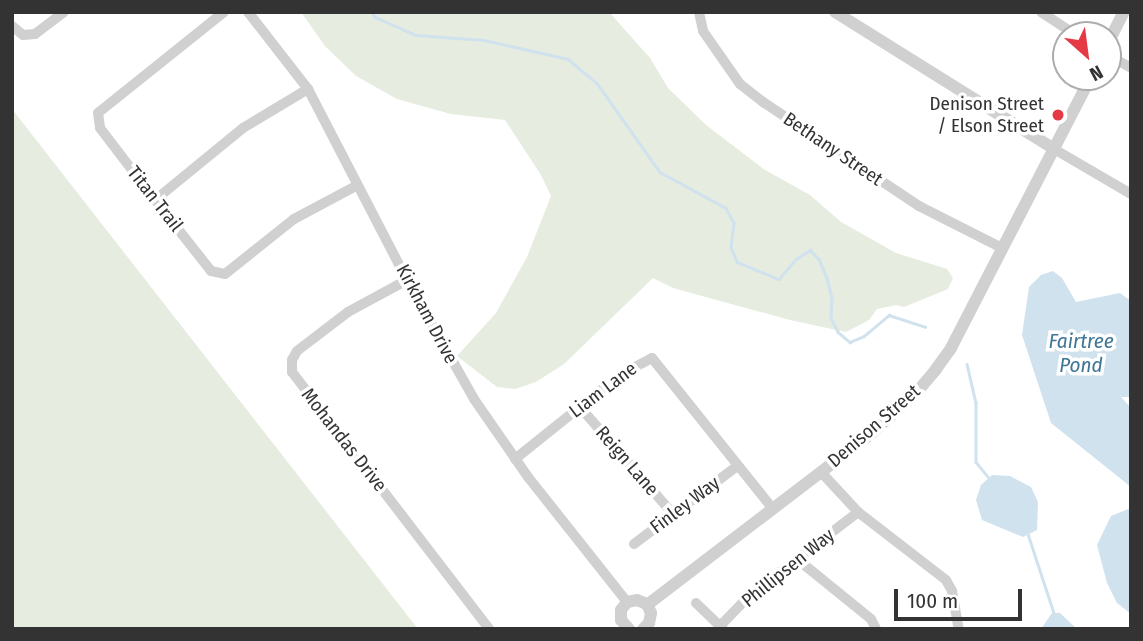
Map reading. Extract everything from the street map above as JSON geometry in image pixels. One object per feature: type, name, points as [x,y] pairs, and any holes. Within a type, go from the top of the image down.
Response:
[{"type":"street","points":[[12,26],[17,32],[29,35],[40,31],[64,12]]},
{"type":"street","name":"Titan Trail","points":[[224,12],[98,113],[100,128],[155,200],[211,271],[225,274],[294,219],[358,185]]},
{"type":"street","name":"Kirkham Drive","points":[[248,12],[307,89],[407,280],[474,398],[515,459],[627,602]]},
{"type":"street","name":"Bethany Street","points":[[699,12],[703,31],[733,73],[763,103],[919,206],[1002,248]]},
{"type":"street","points":[[835,12],[1131,194]]},
{"type":"street","points":[[155,200],[243,128],[307,89]]},
{"type":"street","name":"Denison Street","points":[[648,605],[897,411],[936,369],[951,348],[1084,91]]},
{"type":"street","name":"Mohandas Drive","points":[[407,280],[348,312],[297,351],[292,360],[292,372],[489,629]]},
{"type":"street","name":"Liam Lane","points":[[515,459],[620,375],[652,358],[737,466]]},
{"type":"street","name":"Reign Lane","points":[[580,407],[674,515]]},
{"type":"street","points":[[737,466],[773,509]]},
{"type":"street","name":"Finley Way","points":[[634,544],[737,466]]},
{"type":"street","points":[[821,472],[858,512],[946,580],[952,591],[959,629]]},
{"type":"street","name":"Phillipsen Way","points":[[721,628],[750,595],[858,512]]},
{"type":"street","points":[[797,559],[871,620],[876,629]]},
{"type":"street","points":[[623,627],[621,610],[627,602],[637,600],[648,605],[651,619],[645,628]]},
{"type":"street","points":[[696,603],[721,628]]},
{"type":"shaded area","points":[[301,12],[609,12],[650,58],[668,88],[706,125],[765,170],[810,195],[841,222],[896,253],[947,269],[953,278],[948,289],[904,307],[896,305],[877,309],[869,320],[846,332],[790,320],[673,288],[653,278],[564,364],[536,382],[515,389],[497,387],[457,356],[496,313],[527,257],[551,196],[541,175],[505,120],[451,114],[397,99],[356,76],[325,46]]},
{"type":"shaded area","points":[[12,109],[418,629],[12,629]]},
{"type":"water","name":"Fairtree Pond","points":[[1053,271],[1062,278],[1076,302],[1120,293],[1131,301],[1131,397],[1121,397],[1131,408],[1131,487],[1051,423],[1022,335],[1029,287],[1041,275]]},
{"type":"water","points":[[992,475],[1010,476],[1031,487],[1038,502],[1037,530],[1023,537],[982,520],[976,500],[981,485]]},
{"type":"water","points":[[1131,508],[1131,614],[1117,603],[1107,583],[1097,545],[1111,516]]},
{"type":"water","points":[[1052,613],[1060,613],[1077,629],[1041,629]]},
{"type":"waterway","points":[[372,12],[375,17],[416,35],[484,40],[568,59],[597,83],[660,172],[726,208],[734,223],[731,247],[737,262],[779,279],[796,259],[810,250],[819,259],[827,278],[832,298],[831,318],[838,332],[850,342],[864,336],[889,315],[925,327]]},
{"type":"waterway","points":[[967,364],[976,402],[976,462],[990,479]]},
{"type":"waterway","points":[[1028,534],[1055,616]]},
{"type":"place","name":"Denison Street / Elson Street","points":[[1058,115]]}]
